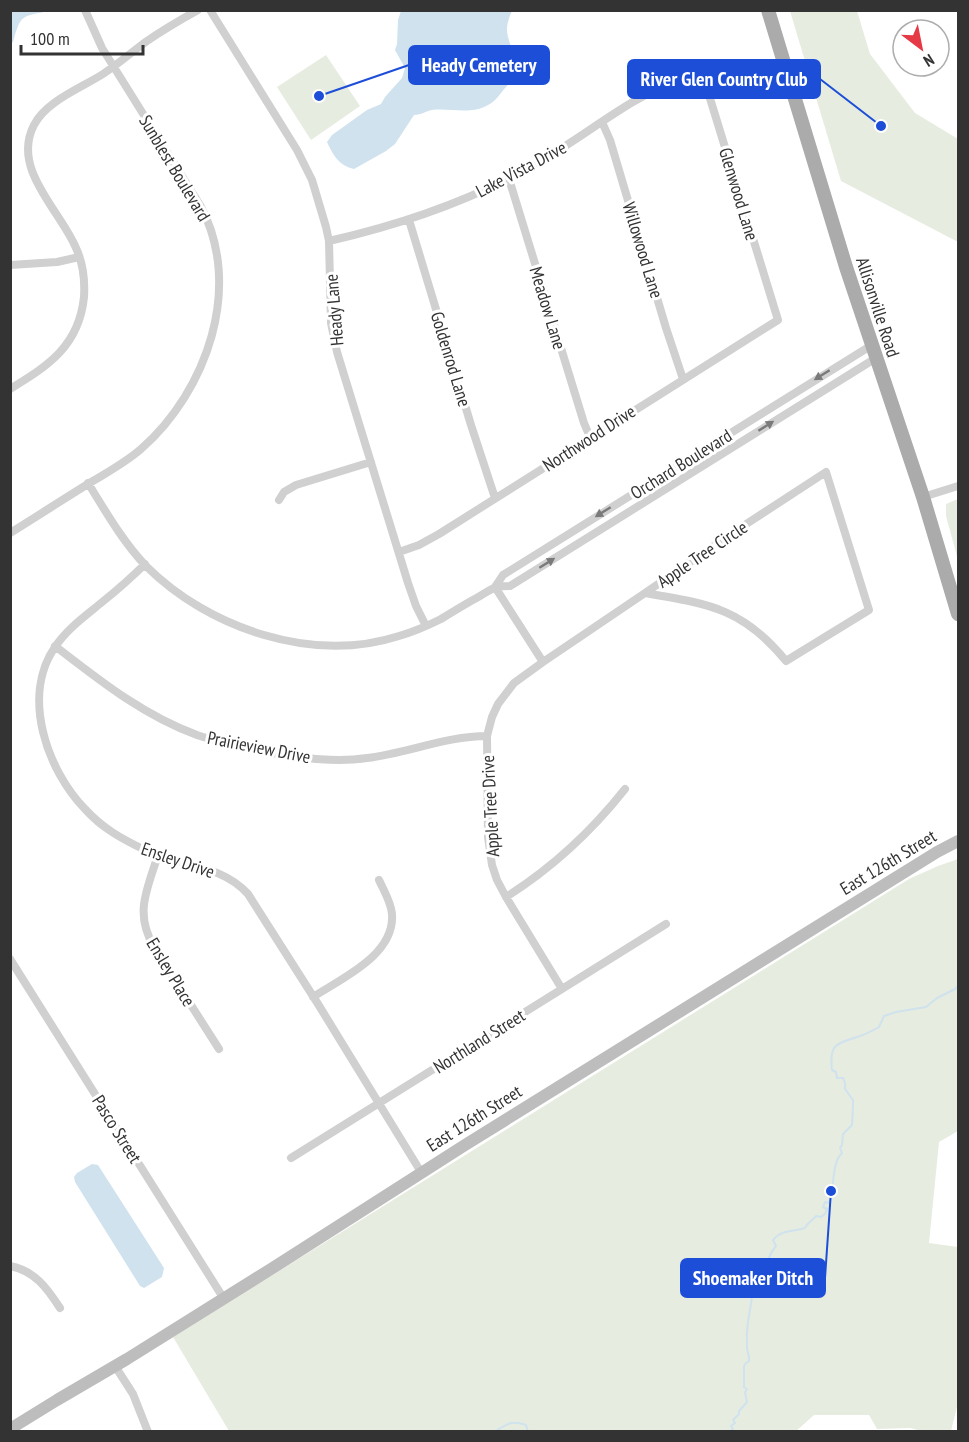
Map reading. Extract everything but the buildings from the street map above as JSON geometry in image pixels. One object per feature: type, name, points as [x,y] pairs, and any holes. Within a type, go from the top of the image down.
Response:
[{"type":"main road","name":"Allisonville Road","points":[[768,10],[846,267],[923,497],[958,614]]},
{"type":"main road","name":"East 126th Street","points":[[10,1429],[116,1366],[421,1172],[958,841]]},
{"type":"street","name":"Sunblest Boulevard","points":[[10,533],[130,458],[162,429],[194,382],[206,353],[218,297],[216,250],[208,220],[97,38],[85,10]]},
{"type":"street","points":[[10,389],[41,370],[63,349],[74,332],[84,300],[84,276],[79,257],[72,240],[32,172],[28,158],[29,138],[38,118],[46,110],[114,66],[159,33],[198,10]]},
{"type":"street","name":"Heady Lane","points":[[210,10],[302,159],[312,180],[328,241],[330,301],[337,352],[416,606],[426,626]]},
{"type":"street","name":"Lake Vista Drive","points":[[328,241],[409,220],[475,195],[557,152],[642,96],[701,69]]},
{"type":"street","name":"Glenwood Lane","points":[[701,69],[778,320]]},
{"type":"street","name":"Willowood Lane","points":[[602,122],[610,140],[683,379]]},
{"type":"street","name":"Meadow Lane","points":[[509,179],[590,437]]},
{"type":"street","name":"Goldenrod Lane","points":[[409,220],[495,498]]},
{"type":"street","points":[[10,265],[57,262],[79,257]]},
{"type":"street","name":"Northwood Drive","points":[[399,552],[427,541],[778,320]]},
{"type":"street","name":"Orchard Boulevard","points":[[495,587],[503,575],[874,352]]},
{"type":"street","name":"Orchard Boulevard","points":[[88,483],[120,533],[145,564],[170,587],[207,611],[235,625],[273,638],[306,644],[342,645],[387,640],[426,626],[495,587],[510,585],[874,352]]},
{"type":"street","points":[[279,500],[284,492],[296,485],[371,462]]},
{"type":"street","name":"Apple Tree Circle","points":[[826,472],[869,610],[786,661],[764,637],[730,613],[697,603],[645,593],[826,472]]},
{"type":"street","points":[[923,497],[958,486]]},
{"type":"street","name":"Ensley Drive","points":[[145,564],[74,626],[55,646],[43,669],[39,699],[42,726],[52,760],[75,799],[93,817],[120,838],[158,855],[219,874],[244,890],[380,1103],[421,1172]]},
{"type":"street","points":[[495,587],[543,662]]},
{"type":"street","name":"Apple Tree Drive","points":[[562,989],[506,897],[495,874],[488,846],[487,736],[494,711],[505,693],[519,679],[645,593]]},
{"type":"street","name":"Prairieview Drive","points":[[55,646],[116,692],[157,717],[196,734],[244,747],[307,759],[344,760],[380,756],[454,738],[487,736]]},
{"type":"street","points":[[506,897],[543,872],[574,846],[603,816],[624,789]]},
{"type":"street","name":"Ensley Place","points":[[158,855],[143,909],[146,931],[154,948],[219,1049]]},
{"type":"street","points":[[313,997],[368,962],[383,946],[389,934],[392,915],[388,898],[379,880]]},
{"type":"street","name":"Northland Street","points":[[291,1158],[666,924]]},
{"type":"street","name":"Pasco Street","points":[[10,958],[224,1299]]},
{"type":"street","points":[[10,1266],[23,1270],[39,1280],[60,1308]]},
{"type":"street","points":[[116,1366],[133,1394],[148,1431]]},
{"type":"shaded area","points":[[790,11],[857,11],[870,54],[915,113],[958,139],[958,242],[841,181]]},
{"type":"shaded area","points":[[326,55],[360,106],[311,140],[277,87]]},
{"type":"shaded area","points":[[958,499],[958,560],[946,516],[946,504]]},
{"type":"shaded area","points":[[958,859],[958,1131],[939,1142],[929,1243],[958,1247],[958,1403],[951,1431],[922,1431],[910,1428],[877,1429],[869,1415],[814,1415],[795,1432],[229,1431],[173,1337],[909,879]]},
{"type":"water","points":[[11,10],[49,11],[24,18],[11,44]]},
{"type":"water","points":[[401,11],[512,11],[507,31],[514,60],[510,64],[505,80],[510,79],[512,82],[492,103],[481,108],[432,110],[414,115],[395,144],[354,169],[349,168],[337,159],[327,142],[332,135],[367,110],[381,104],[402,78],[405,68],[395,50]]},
{"type":"water","points":[[92,1164],[98,1165],[164,1268],[162,1277],[144,1288],[140,1286],[75,1182],[74,1177],[77,1173]]},
{"type":"waterway","points":[[730,1432],[733,1429],[731,1426],[735,1423],[733,1420],[747,1402],[744,1366],[749,1361],[747,1333],[752,1296],[754,1289],[763,1278],[769,1257],[776,1246],[773,1240],[784,1232],[805,1228],[816,1216],[821,1217],[825,1214],[827,1209],[823,1207],[825,1202],[829,1203],[831,1197],[836,1163],[842,1153],[840,1148],[843,1134],[852,1125],[853,1100],[845,1089],[843,1078],[837,1078],[836,1072],[832,1070],[833,1050],[844,1041],[879,1027],[884,1016],[926,1007],[958,986]]},
{"type":"waterway","points":[[494,1432],[513,1423],[526,1425],[528,1432]]},
{"type":"place","name":"Heady Cemetery","points":[[319,96]]},
{"type":"place","name":"River Glen Country Club","points":[[881,126]]},
{"type":"place","name":"Shoemaker Ditch","points":[[831,1191]]}]
